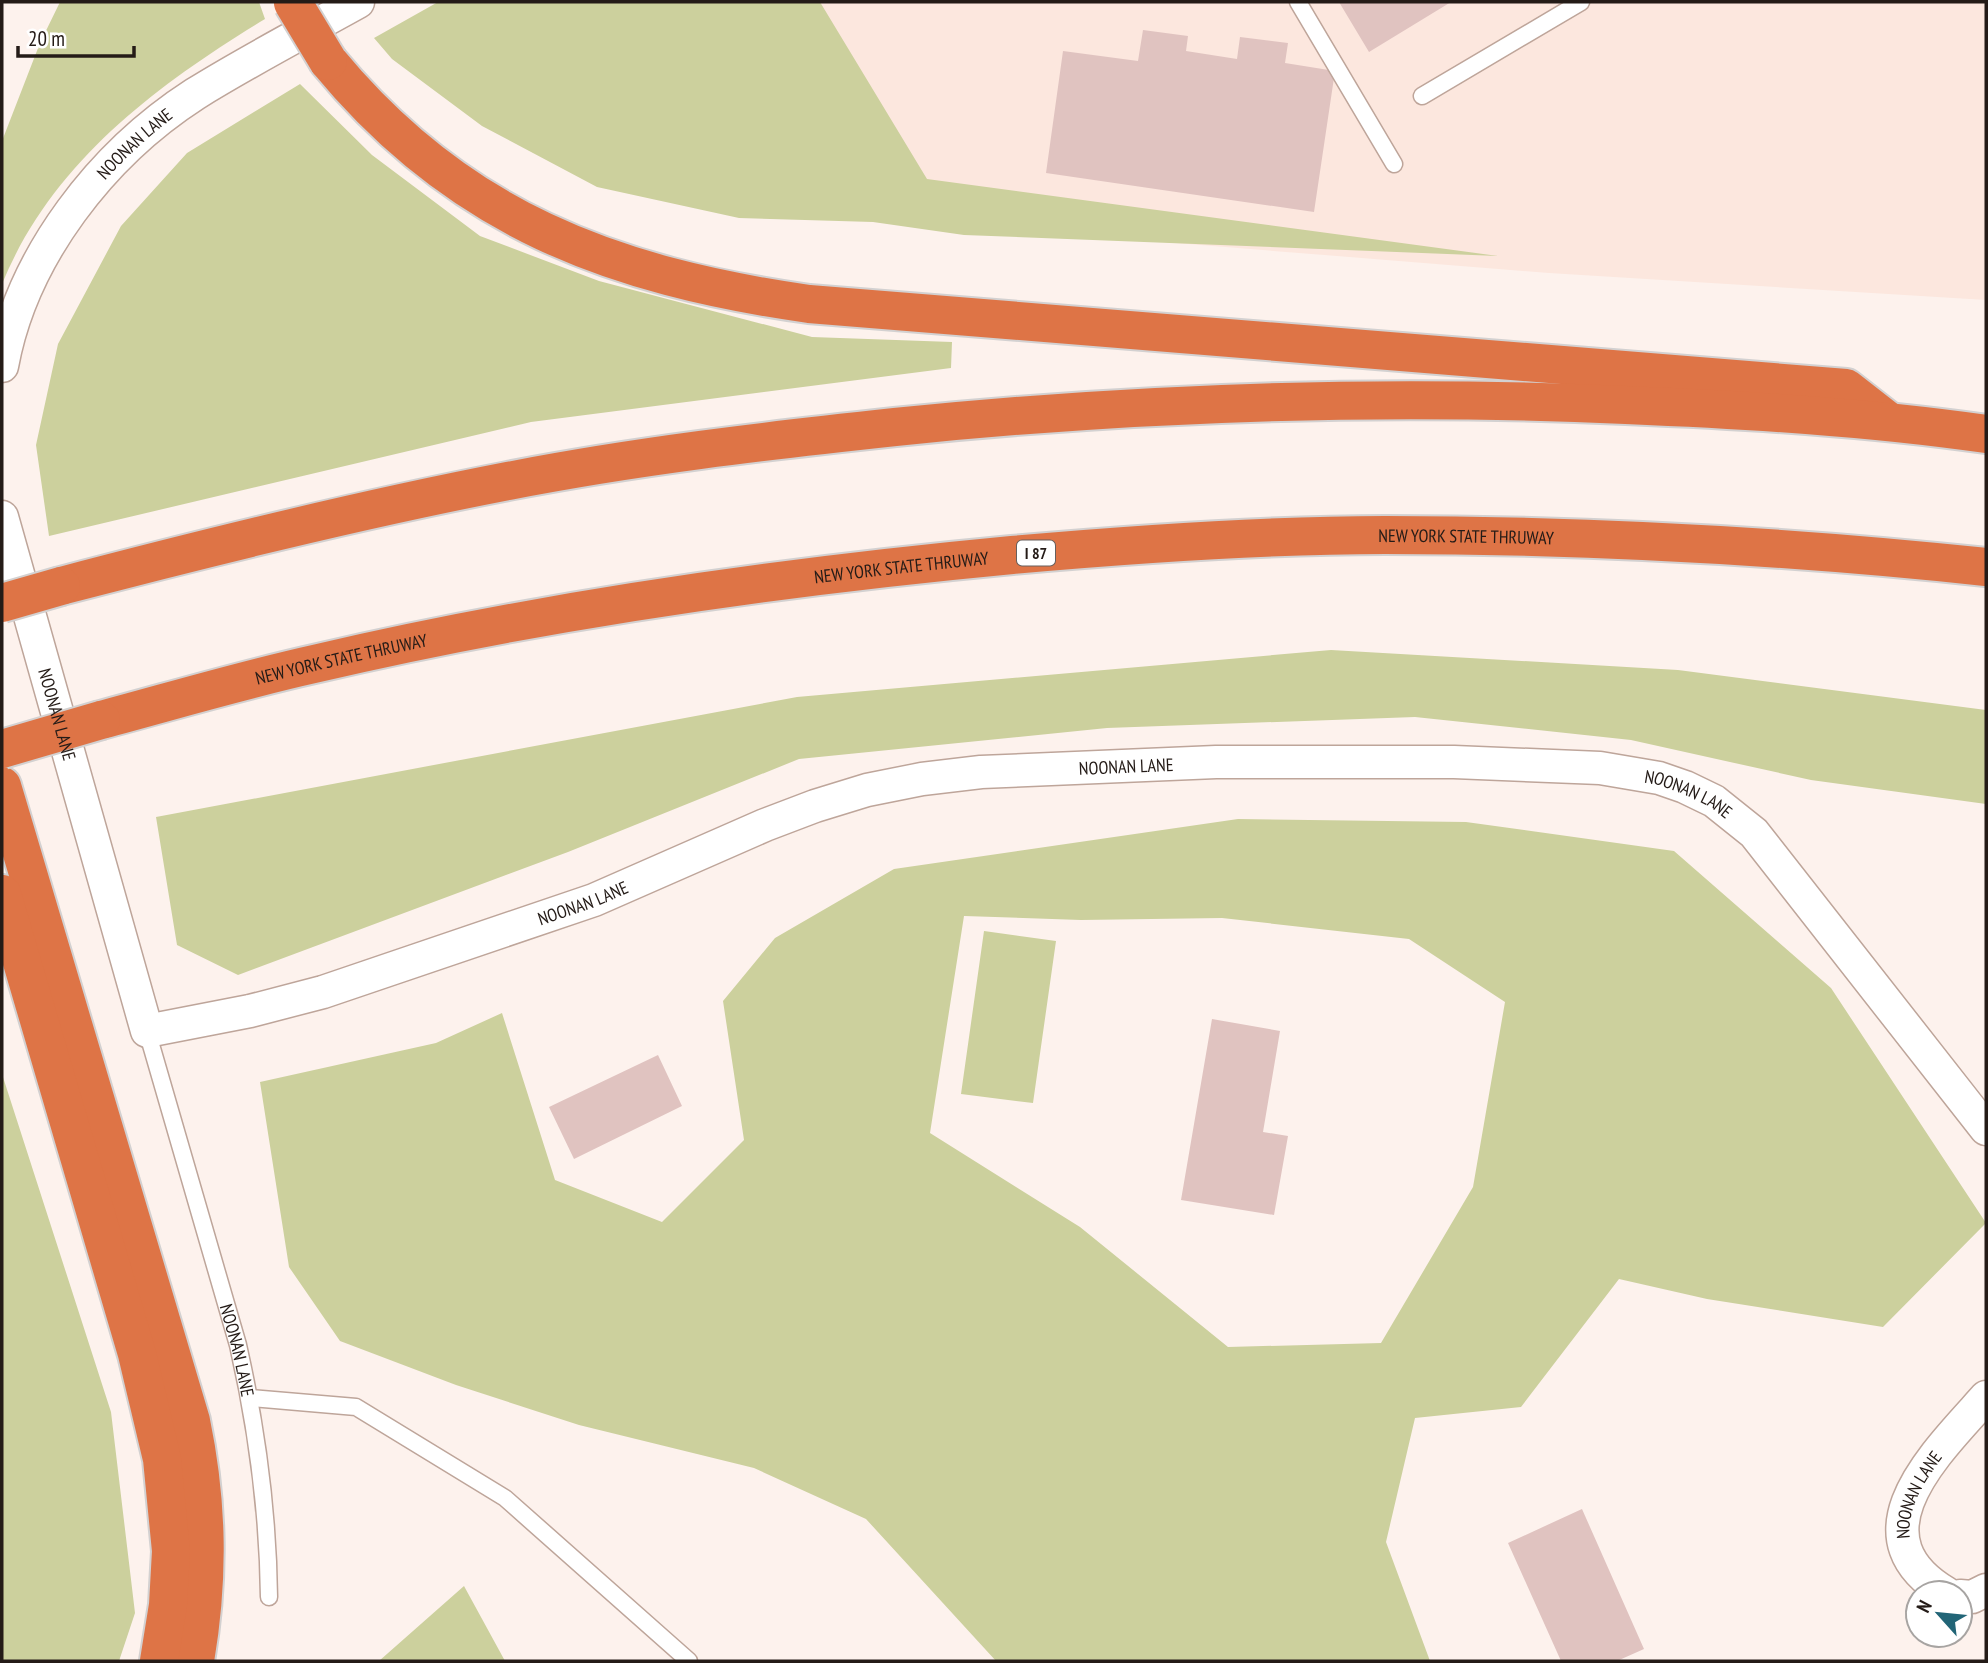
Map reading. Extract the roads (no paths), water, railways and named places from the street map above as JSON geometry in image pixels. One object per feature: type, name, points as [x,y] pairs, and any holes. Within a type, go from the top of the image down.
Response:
[{"type":"highway","points":[[293,2],[328,61],[366,107],[405,143],[490,203],[582,249],[631,268],[694,285],[821,306],[1846,388],[1887,420]]},
{"type":"highway","points":[[2,603],[280,529],[512,480],[744,444],[978,419],[1175,405],[1381,399],[1604,404],[1887,420],[1986,434]]},
{"type":"highway","name":"NEW YORK STATE THRUWAY","points":[[2,749],[311,664],[530,619],[774,581],[1074,550],[1283,538],[1485,536],[1692,543],[1986,567]]},
{"type":"highway","points":[[2,786],[191,1421],[203,1489],[206,1538],[206,1578],[195,1661]]},
{"type":"highway","points":[[2,894],[137,1354],[162,1459],[171,1551],[168,1605],[159,1661]]},
{"type":"street","name":"NOONAN LANE","points":[[2,366],[21,300],[43,255],[71,211],[109,166],[150,128],[194,95],[358,2]]},
{"type":"street","name":"NOONAN LANE","points":[[2,517],[147,1031],[250,1011],[323,992],[594,900],[815,806],[867,790],[922,779],[981,772],[1216,762],[1454,762],[1600,768],[1659,778],[1685,787],[1714,802],[1755,833],[1986,1129]]},
{"type":"street","name":"NOONAN LANE","points":[[1929,1579],[1914,1567],[1903,1544],[1902,1518],[1911,1492],[1927,1466],[1986,1397]]},
{"type":"lane","points":[[1298,2],[1394,164]]},
{"type":"lane","points":[[1422,96],[1581,2]]},
{"type":"lane","name":"NOONAN LANE","points":[[147,1031],[239,1345],[265,1492],[269,1597]]},
{"type":"lane","points":[[250,1398],[356,1408],[367,1414],[505,1497],[689,1661]]}]
